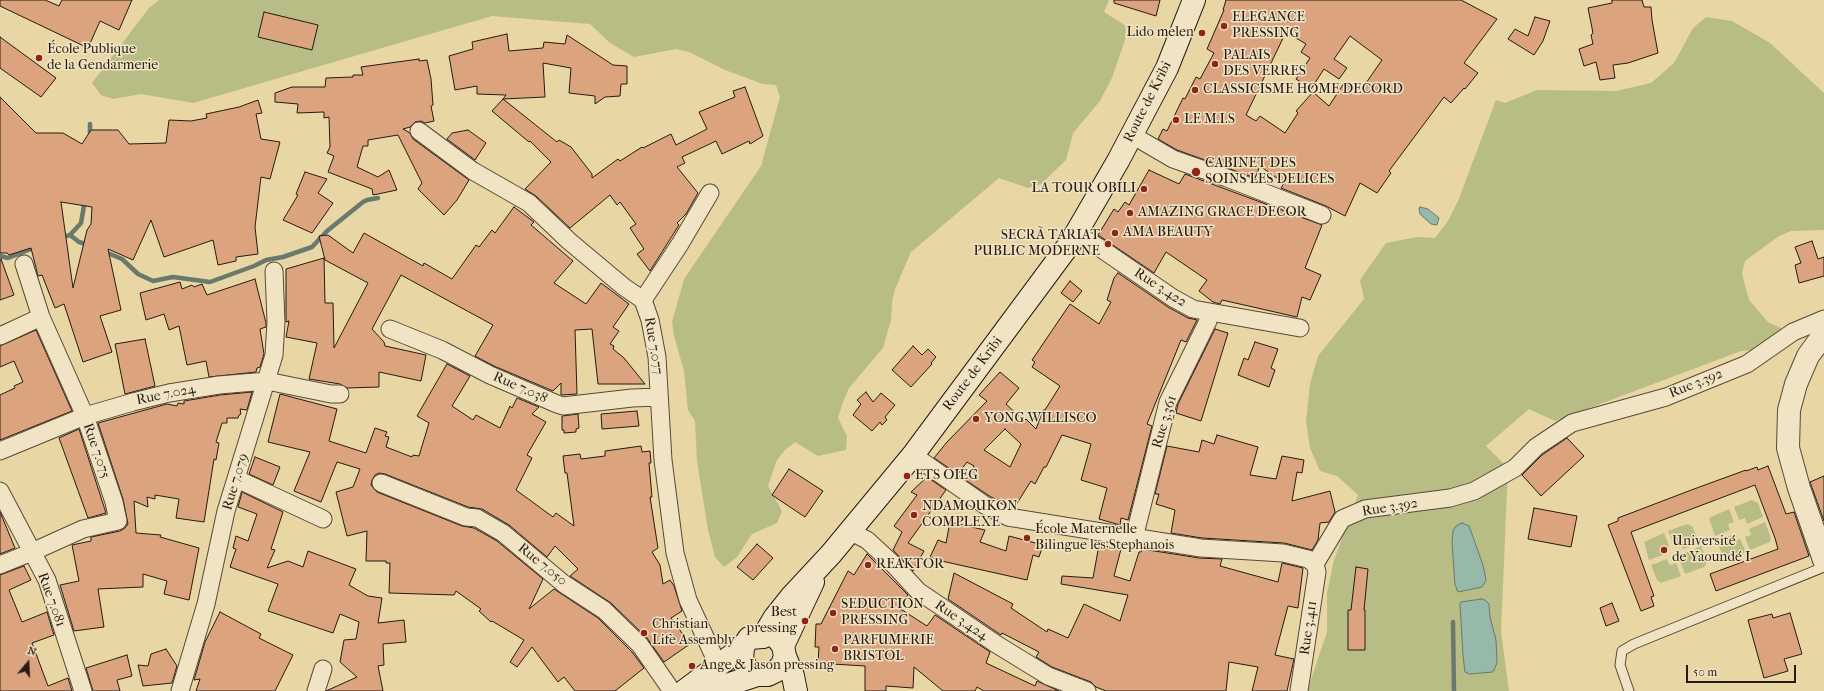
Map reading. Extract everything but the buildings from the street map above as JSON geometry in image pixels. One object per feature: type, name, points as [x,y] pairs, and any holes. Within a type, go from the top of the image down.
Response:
[{"type":"main road","name":"Route de Kribi","points":[[763,637],[775,617],[787,602],[831,554],[913,455],[1076,234],[1132,135],[1167,68],[1194,0]]},
{"type":"main road","points":[[1824,334],[1808,356],[1796,384],[1790,410],[1788,448],[1799,488],[1824,560]]},
{"type":"main road","points":[[709,691],[767,680],[776,672],[782,664],[784,651],[815,578],[831,554]]},
{"type":"main road","points":[[684,691],[743,648],[750,638],[763,637],[769,634],[777,638],[784,651],[793,676],[796,691]]},
{"type":"main road","points":[[743,648],[742,658],[747,668],[767,680]]},
{"type":"street","name":"Rue 7.077","points":[[419,131],[473,171],[529,203],[575,246],[643,300],[650,320],[657,357],[663,460],[675,553],[688,600],[718,665]]},
{"type":"street","points":[[1132,135],[1173,159],[1227,178],[1322,215]]},
{"type":"street","points":[[643,300],[680,244],[710,193]]},
{"type":"street","name":"Rue 3.422","points":[[1076,234],[1100,248],[1173,298],[1193,309],[1300,328]]},
{"type":"street","name":"Rue 7.075","points":[[0,565],[83,529],[118,521],[114,502],[85,416],[41,317],[24,264]]},
{"type":"street","name":"Rue 7.079","points":[[180,691],[206,604],[226,511],[274,355],[276,322],[274,271]]},
{"type":"street","name":"Rue 3.361","points":[[1134,538],[1168,402],[1208,321],[1210,312]]},
{"type":"street","points":[[0,336],[41,317]]},
{"type":"street","name":"Rue 3.392","points":[[1315,564],[1342,519],[1365,509],[1450,498],[1474,491],[1515,468],[1536,447],[1572,423],[1666,397],[1747,364],[1793,332],[1824,319]]},
{"type":"street","name":"Rue 7.038","points":[[390,329],[442,350],[490,376],[563,406],[632,398],[659,397]]},
{"type":"street","name":"Rue 7.024","points":[[0,451],[85,416],[169,393],[219,385],[267,381],[331,394],[340,394]]},
{"type":"street","points":[[913,455],[986,506],[1008,517],[1201,548],[1283,553],[1308,559],[1315,564]]},
{"type":"street","points":[[237,479],[323,519]]},
{"type":"street","name":"Rue 7.050","points":[[381,483],[466,517],[477,518],[502,533],[564,584],[604,610],[640,645],[672,691]]},
{"type":"street","name":"Rue 7.081","points":[[0,491],[47,580],[83,691]]},
{"type":"street","name":"Rue 3.424","points":[[849,531],[867,540],[893,564],[918,591],[996,644],[1048,676],[1087,691]]},
{"type":"street","name":"Rue 3.411","points":[[1300,691],[1317,572],[1315,564]]},
{"type":"street","points":[[316,691],[322,669]]},
{"type":"lane","points":[[1629,691],[1620,665],[1622,651],[1634,644],[1824,567]]},
{"type":"green space","points":[[159,0],[1109,0],[1104,12],[1126,26],[1125,40],[1112,78],[1100,101],[1073,133],[1066,160],[1041,184],[1028,188],[999,178],[911,252],[895,289],[892,302],[891,320],[883,348],[849,388],[843,402],[838,418],[847,436],[846,450],[818,456],[795,442],[785,450],[777,460],[768,486],[782,511],[777,523],[752,534],[737,557],[724,567],[715,557],[708,530],[697,461],[695,421],[688,410],[684,371],[674,336],[672,322],[684,279],[761,166],[780,97],[776,85],[763,84],[725,70],[689,52],[676,49],[634,57],[610,43],[590,24],[492,16],[193,103],[141,94],[113,99],[101,95],[92,83],[149,8]]},
{"type":"green space","points":[[1706,17],[1732,21],[1770,43],[1824,93],[1824,230],[1791,231],[1779,236],[1745,261],[1742,274],[1749,300],[1768,322],[1787,331],[1769,349],[1741,351],[1555,421],[1529,409],[1486,446],[1508,468],[1501,632],[1509,691],[1307,691],[1327,632],[1327,593],[1334,560],[1358,495],[1337,476],[1320,471],[1310,448],[1306,421],[1310,384],[1318,356],[1364,299],[1360,280],[1386,243],[1417,237],[1435,238],[1448,221],[1458,201],[1496,100],[1505,103],[1537,90],[1616,91],[1651,83],[1674,63],[1693,28]]},
{"type":"green space","points":[[1752,500],[1758,503],[1763,517],[1747,524],[1745,518],[1739,520],[1734,507]]},
{"type":"green space","points":[[1729,509],[1734,522],[1728,524],[1730,530],[1715,536],[1709,518]]},
{"type":"green space","points":[[1765,522],[1771,538],[1770,542],[1750,550],[1745,537],[1751,535],[1749,529]]},
{"type":"green space","points":[[1687,524],[1692,526],[1699,542],[1683,549],[1680,542],[1674,544],[1668,531]]},
{"type":"green space","points":[[1664,533],[1669,546],[1663,549],[1665,554],[1649,560],[1644,542]]},
{"type":"green space","points":[[1732,535],[1734,541],[1740,539],[1746,552],[1726,559],[1723,557],[1717,541]]},
{"type":"green space","points":[[1701,546],[1707,561],[1706,564],[1704,567],[1685,574],[1680,561],[1687,558],[1685,553]]},
{"type":"green space","points":[[1667,559],[1670,565],[1676,563],[1681,576],[1661,583],[1657,580],[1651,565]]},
{"type":"shaded area","points":[[1420,207],[1428,209],[1439,218],[1437,225],[1431,224],[1420,214]]},
{"type":"shaded area","points":[[1462,523],[1469,526],[1483,565],[1486,580],[1482,587],[1458,592],[1455,585],[1452,542],[1453,531],[1456,526]]},
{"type":"shaded area","points":[[1481,599],[1485,600],[1489,604],[1490,617],[1496,640],[1497,663],[1493,672],[1469,674],[1465,672],[1460,604],[1461,602]]},
{"type":"waterway","points":[[90,124],[90,137]]},
{"type":"waterway","points":[[103,251],[122,259],[138,274],[153,281],[173,277],[210,282],[266,260],[283,257],[312,247],[327,231],[363,202],[378,198]]},
{"type":"waterway","points":[[67,236],[70,235],[81,223],[85,200]]},
{"type":"waterway","points":[[70,235],[79,242],[89,245]]},
{"type":"waterway","points":[[0,256],[8,258],[36,247]]},
{"type":"waterway","points":[[1453,622],[1454,691]]},
{"type":"place","name":"ELEGANCE PRESSING","points":[[1224,26]]},
{"type":"place","name":"Lido melen","points":[[1202,33]]},
{"type":"place","name":"École Publique de la Gendarmerie","points":[[39,58]]},
{"type":"place","name":"PALAIS DES VERRES","points":[[1215,64]]},
{"type":"place","name":"CLASSICISME HOME DECORD","points":[[1195,90]]},
{"type":"place","name":"LE M.I.S","points":[[1176,120]]},
{"type":"place","name":"CABINET DES SOINS LES DELICES","points":[[1196,172]]},
{"type":"place","name":"LA TOUR OBILI","points":[[1144,189]]},
{"type":"place","name":"AMAZING GRACE DECOR","points":[[1130,213]]},
{"type":"place","name":"AMA BEAUTY","points":[[1115,233]]},
{"type":"place","name":"SECRÃ TARIAT PUBLIC MODERNE","points":[[1108,244]]},
{"type":"place","name":"YONG WILLISCO","points":[[976,419]]},
{"type":"place","name":"ETS OIEG","points":[[907,476]]},
{"type":"place","name":"NDAMOUKON COMPLEXE","points":[[914,515]]},
{"type":"place","name":"École Maternelle Bilingue les Stephanois","points":[[1027,538]]},
{"type":"place","name":"Université de Yaoundé I","points":[[1664,550]]},
{"type":"place","name":"REAKTOR","points":[[868,565]]},
{"type":"place","name":"SEDUCTION PRESSING","points":[[833,613]]},
{"type":"place","name":"Best pressing","points":[[805,621]]},
{"type":"place","name":"Christian Life Assembly","points":[[644,633]]},
{"type":"place","name":"PARFUMERIE BRISTOL","points":[[835,649]]},
{"type":"place","name":"Ange & Jason pressing","points":[[692,666]]}]
